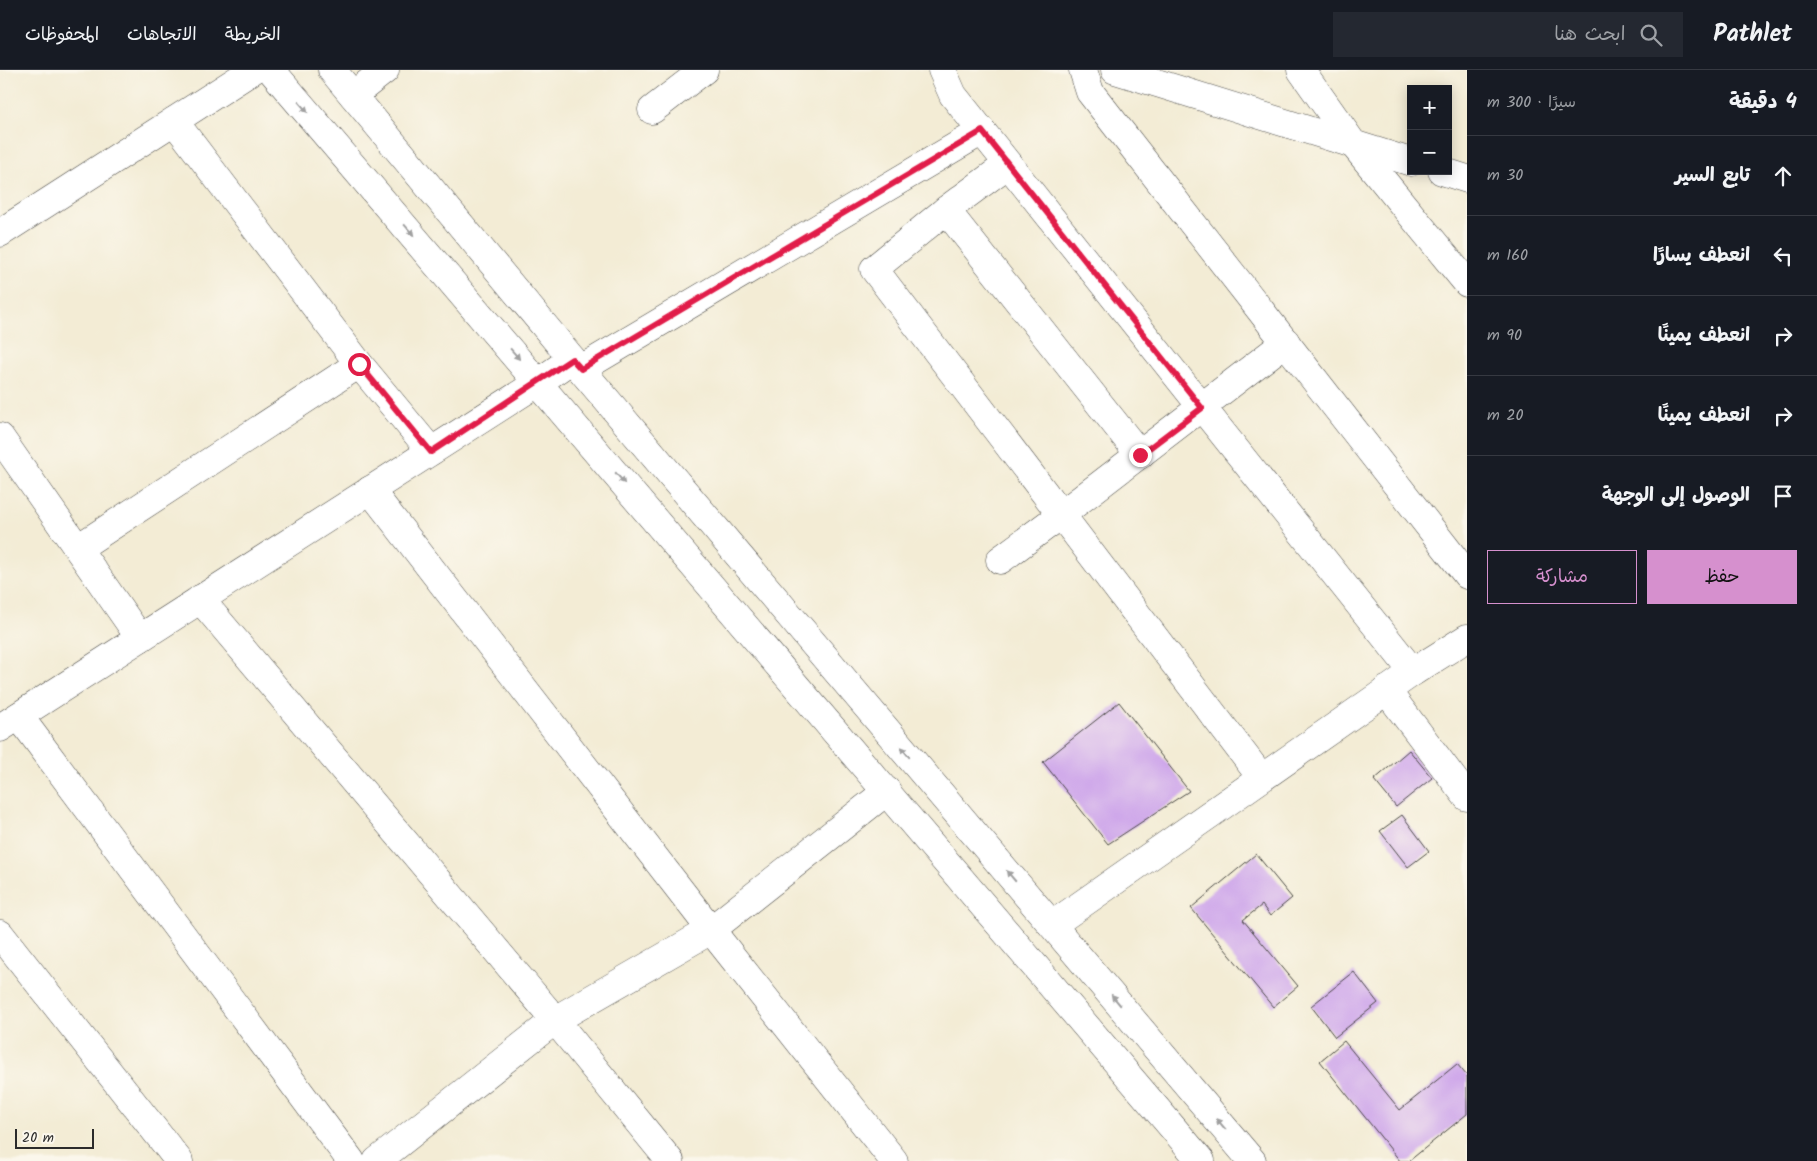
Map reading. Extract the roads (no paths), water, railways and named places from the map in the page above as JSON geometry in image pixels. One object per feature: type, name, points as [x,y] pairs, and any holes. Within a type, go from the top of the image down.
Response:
[{"type":"street","points":[[0,233],[253,70]]},
{"type":"street","points":[[272,70],[1201,1161]]},
{"type":"street","points":[[332,70],[576,364],[1252,1161]]},
{"type":"street","points":[[353,95],[385,70]]},
{"type":"street","points":[[652,110],[704,70]]},
{"type":"street","points":[[942,70],[953,95],[1413,672]]},
{"type":"street","points":[[1083,70],[1090,92],[1467,575]]},
{"type":"street","points":[[1115,70],[1407,161]]},
{"type":"street","points":[[1301,70],[1354,145],[1467,283]]},
{"type":"street","points":[[174,121],[359,364],[431,452]]},
{"type":"street","points":[[352,1161],[8,718],[140,638],[539,382],[576,364],[982,131]]},
{"type":"street","points":[[1008,164],[946,210],[874,269],[1261,777]]},
{"type":"street","points":[[1452,174],[1467,179]]},
{"type":"street","points":[[946,210],[1140,455]]},
{"type":"street","points":[[1000,560],[1202,408],[1286,342]]},
{"type":"street","points":[[78,548],[359,364]]},
{"type":"street","points":[[0,437],[140,638]]},
{"type":"street","points":[[370,490],[711,930],[894,1161]]},
{"type":"street","points":[[200,599],[555,1020],[670,1161]]},
{"type":"street","points":[[1052,925],[1386,690],[1467,638]]},
{"type":"street","points":[[1386,690],[1467,797]]},
{"type":"street","points":[[377,1161],[555,1020],[711,930],[887,791]]},
{"type":"street","points":[[0,934],[179,1161]]}]
